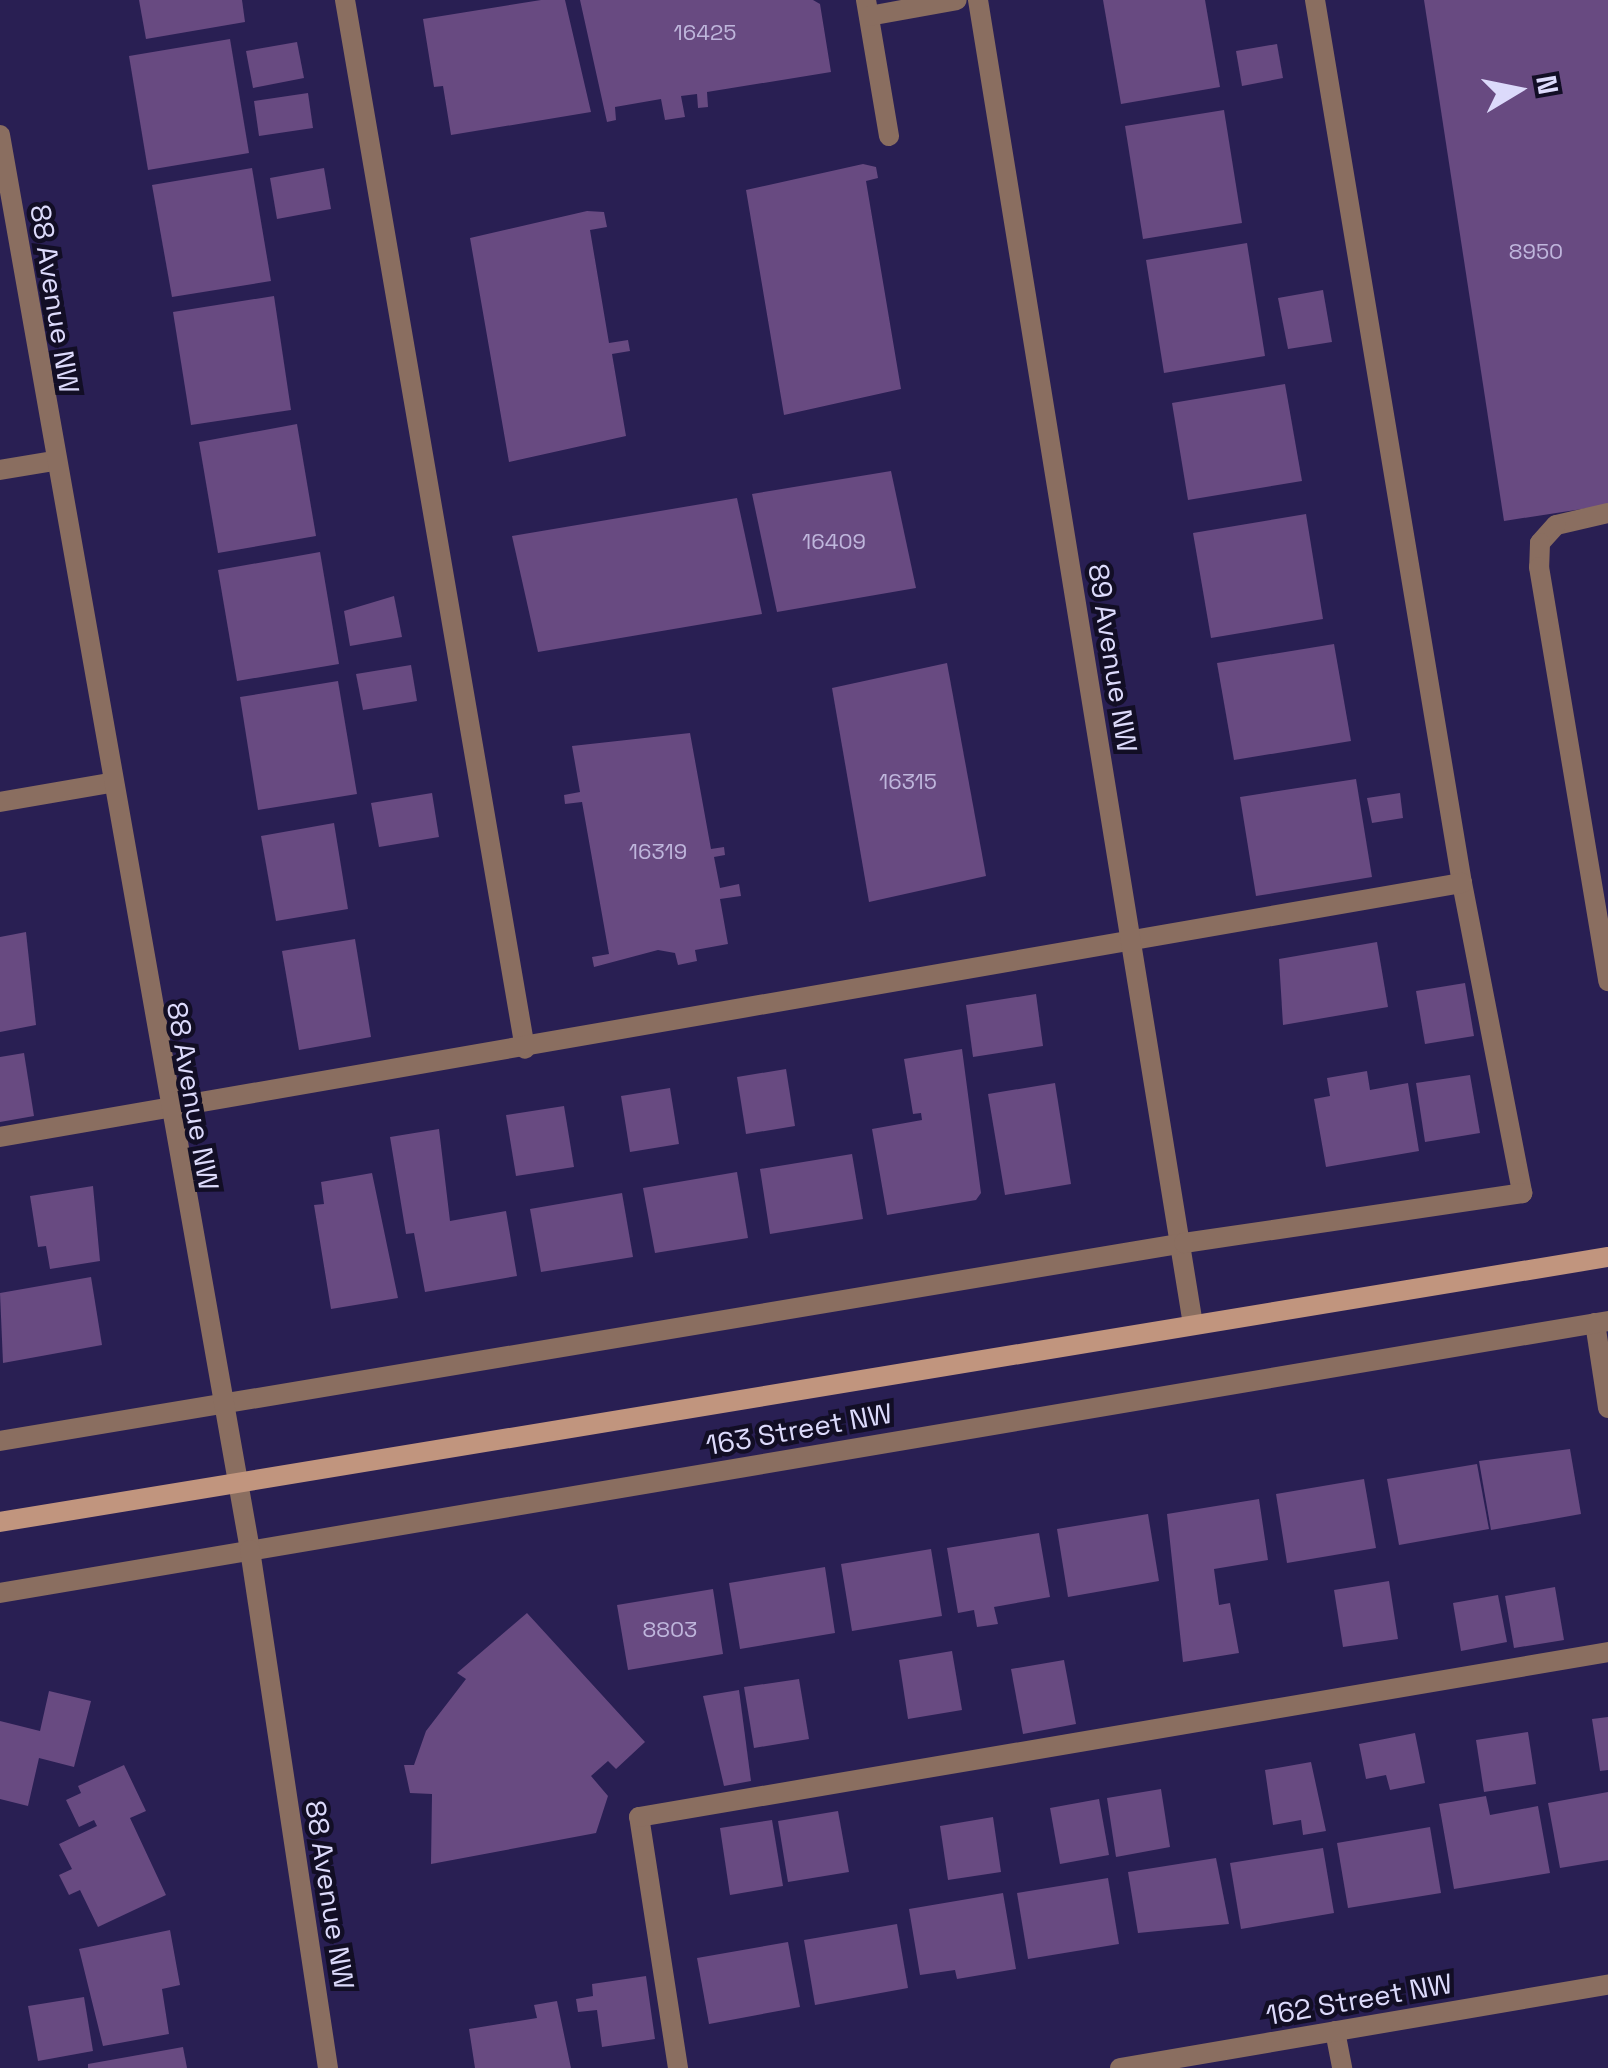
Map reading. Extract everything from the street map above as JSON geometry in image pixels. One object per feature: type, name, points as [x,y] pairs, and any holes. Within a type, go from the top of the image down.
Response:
[{"type":"main road","name":"163 Street NW","points":[[0,1522],[1608,1256]]},
{"type":"street","points":[[345,0],[525,1049]]},
{"type":"street","points":[[889,136],[868,8],[957,0]]},
{"type":"street","name":"89 Avenue NW","points":[[978,0],[1184,1243],[1193,1324]]},
{"type":"street","points":[[0,1441],[1184,1243],[1522,1193],[1462,884],[1316,0]]},
{"type":"street","name":"88 Avenue NW","points":[[0,137],[110,783],[220,1404],[250,1550],[328,2068]]},
{"type":"street","points":[[0,470],[54,461]]},
{"type":"street","points":[[1608,513],[1556,525],[1540,544],[1539,566],[1608,981]]},
{"type":"street","points":[[0,802],[110,783]]},
{"type":"street","points":[[0,1137],[1462,884]]},
{"type":"street","points":[[1601,1322],[1608,1408]]},
{"type":"street","name":"163 Street NW","points":[[0,1593],[1601,1322]]},
{"type":"street","points":[[678,2068],[638,1817],[1608,1652]]},
{"type":"street","name":"162 Street NW","points":[[1120,2068],[1608,1985]]},
{"type":"street","points":[[1334,2031],[1342,2068]]},
{"type":"building","points":[[139,0],[242,0],[245,22],[146,39]]},
{"type":"building","points":[[541,0],[565,0],[591,112],[451,135],[443,86],[434,87],[423,19]]},
{"type":"building","points":[[580,0],[813,0],[820,4],[831,72],[707,92],[708,107],[698,108],[697,94],[681,96],[685,117],[665,120],[661,99],[615,107],[616,120],[607,122]]},
{"type":"building","points":[[1103,0],[1205,0],[1220,87],[1121,104]]},
{"type":"building","points":[[1424,0],[1608,0],[1608,505],[1504,521]]},
{"type":"building","points":[[230,39],[249,153],[148,170],[129,56]]},
{"type":"building","points":[[297,42],[304,78],[253,88],[246,51]]},
{"type":"building","points":[[1277,44],[1283,78],[1242,86],[1236,51]]},
{"type":"building","points":[[308,93],[313,128],[259,136],[254,101]]},
{"type":"building","points":[[1224,110],[1242,223],[1143,239],[1125,126]]},
{"type":"building","points":[[863,164],[876,167],[878,178],[866,181],[901,389],[784,415],[746,190]]},
{"type":"building","points":[[252,168],[271,281],[172,297],[152,185]]},
{"type":"building","points":[[324,168],[331,209],[277,219],[270,178]]},
{"type":"building","points":[[587,211],[604,212],[607,227],[590,230],[609,343],[628,340],[630,351],[612,354],[626,436],[509,462],[470,238]]},
{"type":"building","points":[[1247,243],[1265,356],[1164,373],[1146,260]]},
{"type":"building","points":[[1323,290],[1332,342],[1288,349],[1278,298]]},
{"type":"building","points":[[274,296],[291,410],[191,425],[173,312]]},
{"type":"building","points":[[1285,384],[1302,481],[1188,500],[1172,403]]},
{"type":"building","points":[[297,424],[316,536],[218,553],[199,442]]},
{"type":"building","points":[[891,471],[916,588],[777,612],[752,494]]},
{"type":"building","points":[[737,498],[762,614],[538,652],[512,536]]},
{"type":"building","points":[[1306,514],[1323,619],[1211,638],[1193,533]]},
{"type":"building","points":[[320,552],[339,664],[237,681],[218,570]]},
{"type":"building","points":[[394,596],[402,637],[350,646],[344,611]]},
{"type":"building","points":[[1334,644],[1351,741],[1234,760],[1217,663]]},
{"type":"building","points":[[947,663],[986,876],[869,902],[832,688]]},
{"type":"building","points":[[411,665],[417,701],[363,710],[356,674]]},
{"type":"building","points":[[338,681],[357,794],[258,810],[240,697]]},
{"type":"building","points":[[690,733],[711,849],[724,847],[725,855],[714,857],[720,888],[739,884],[741,896],[720,899],[728,944],[695,950],[697,961],[678,965],[675,953],[658,950],[594,967],[592,957],[609,954],[582,802],[565,804],[564,795],[580,792],[572,746]]},
{"type":"building","points":[[1356,779],[1372,877],[1256,896],[1240,797]]},
{"type":"building","points":[[432,793],[439,837],[379,847],[371,803]]},
{"type":"building","points":[[1400,793],[1403,818],[1372,823],[1367,798]]},
{"type":"building","points":[[334,823],[348,909],[276,921],[261,836]]},
{"type":"building","points":[[26,932],[36,1025],[0,1032],[0,937]]},
{"type":"building","points":[[355,939],[371,1037],[299,1050],[282,951]]},
{"type":"building","points":[[1377,942],[1388,1007],[1283,1025],[1279,959]]},
{"type":"building","points":[[1465,983],[1474,1036],[1425,1044],[1416,991]]},
{"type":"building","points":[[1036,994],[1043,1046],[973,1057],[966,1005]]},
{"type":"building","points":[[962,1049],[981,1193],[976,1200],[887,1215],[872,1129],[922,1120],[921,1113],[913,1114],[904,1059]]},
{"type":"building","points":[[24,1053],[34,1116],[0,1122],[0,1057]]},
{"type":"building","points":[[786,1069],[795,1126],[746,1134],[737,1077]]},
{"type":"building","points":[[1367,1071],[1370,1090],[1408,1083],[1419,1151],[1326,1167],[1314,1099],[1330,1096],[1327,1078]]},
{"type":"building","points":[[1470,1075],[1480,1133],[1425,1142],[1416,1083]]},
{"type":"building","points":[[1055,1083],[1071,1184],[1005,1195],[988,1094]]},
{"type":"building","points":[[670,1088],[679,1144],[630,1152],[621,1096]]},
{"type":"building","points":[[564,1106],[574,1167],[516,1176],[506,1115]]},
{"type":"building","points":[[439,1129],[450,1221],[506,1211],[517,1276],[425,1292],[414,1233],[406,1234],[390,1137]]},
{"type":"building","points":[[852,1154],[863,1219],[770,1234],[760,1169]]},
{"type":"building","points":[[737,1172],[748,1238],[655,1253],[643,1188]]},
{"type":"building","points":[[372,1173],[398,1298],[331,1309],[314,1205],[324,1204],[321,1182]]},
{"type":"building","points":[[93,1186],[100,1261],[50,1269],[46,1246],[38,1247],[30,1196]]},
{"type":"building","points":[[622,1193],[633,1257],[541,1272],[530,1209]]},
{"type":"building","points":[[91,1277],[102,1345],[3,1363],[0,1293]]},
{"type":"building","points":[[1570,1449],[1581,1514],[1491,1530],[1479,1461]]},
{"type":"building","points":[[1477,1464],[1489,1529],[1399,1545],[1387,1479]]},
{"type":"building","points":[[1364,1479],[1376,1548],[1287,1563],[1276,1494]]},
{"type":"building","points":[[1259,1499],[1268,1560],[1214,1569],[1219,1605],[1230,1603],[1239,1653],[1183,1662],[1167,1514]]},
{"type":"building","points":[[1148,1514],[1159,1581],[1068,1597],[1057,1529]]},
{"type":"building","points":[[1039,1533],[1050,1597],[994,1607],[998,1624],[977,1627],[974,1610],[958,1613],[947,1548]]},
{"type":"building","points":[[931,1549],[942,1616],[852,1631],[841,1564]]},
{"type":"building","points":[[825,1567],[835,1633],[740,1649],[729,1583]]},
{"type":"building","points":[[1389,1581],[1398,1639],[1343,1647],[1334,1590]]},
{"type":"building","points":[[1555,1587],[1564,1640],[1514,1648],[1505,1596]]},
{"type":"building","points":[[713,1589],[723,1654],[628,1670],[617,1605]]},
{"type":"building","points":[[1498,1595],[1507,1642],[1461,1651],[1453,1603]]},
{"type":"building","points":[[527,1613],[645,1742],[616,1769],[608,1761],[591,1776],[608,1796],[596,1833],[431,1864],[432,1794],[410,1793],[404,1765],[414,1765],[426,1731],[466,1679],[457,1673]]},
{"type":"building","points":[[952,1651],[962,1710],[908,1719],[899,1660]]},
{"type":"building","points":[[1064,1660],[1076,1724],[1023,1734],[1011,1669]]},
{"type":"building","points":[[799,1679],[809,1739],[754,1748],[744,1687]]},
{"type":"building","points":[[739,1690],[751,1781],[724,1786],[703,1696]]},
{"type":"building","points":[[49,1691],[91,1701],[74,1767],[39,1758],[28,1806],[0,1799],[0,1721],[40,1731]]},
{"type":"building","points":[[1608,1717],[1608,1770],[1600,1771],[1592,1719]]},
{"type":"building","points":[[1528,1732],[1536,1784],[1484,1792],[1476,1740]]},
{"type":"building","points":[[1415,1733],[1425,1783],[1390,1790],[1386,1775],[1366,1779],[1359,1744]]},
{"type":"building","points":[[1311,1762],[1326,1831],[1303,1835],[1301,1820],[1273,1825],[1265,1770]]},
{"type":"building","points":[[124,1765],[146,1811],[130,1818],[166,1895],[98,1927],[80,1890],[69,1895],[59,1875],[72,1869],[59,1844],[97,1826],[94,1820],[79,1827],[66,1800],[81,1793],[78,1786]]},
{"type":"building","points":[[1161,1789],[1170,1847],[1116,1857],[1107,1798]]},
{"type":"building","points":[[1608,1792],[1608,1860],[1560,1868],[1548,1803]]},
{"type":"building","points":[[1486,1796],[1490,1815],[1538,1806],[1550,1873],[1454,1889],[1439,1804]]},
{"type":"building","points":[[1099,1799],[1109,1855],[1060,1864],[1050,1808]]},
{"type":"building","points":[[838,1811],[849,1872],[788,1882],[778,1821]]},
{"type":"building","points":[[993,1817],[1001,1872],[948,1880],[940,1826]]},
{"type":"building","points":[[772,1820],[783,1886],[730,1895],[720,1828]]},
{"type":"building","points":[[1430,1827],[1441,1893],[1348,1908],[1337,1843]]},
{"type":"building","points":[[1323,1848],[1334,1913],[1241,1929],[1230,1863]]},
{"type":"building","points":[[1216,1858],[1229,1924],[1138,1933],[1128,1872]]},
{"type":"building","points":[[1108,1878],[1119,1944],[1028,1959],[1017,1893]]},
{"type":"building","points":[[1003,1893],[1016,1969],[957,1979],[955,1970],[920,1975],[909,1909]]},
{"type":"building","points":[[897,1924],[908,1988],[815,2005],[804,1940]]},
{"type":"building","points":[[170,1930],[180,1985],[162,1989],[169,2034],[103,2046],[79,1949]]},
{"type":"building","points":[[788,1942],[800,2007],[709,2024],[697,1958]]},
{"type":"building","points":[[646,1976],[655,2039],[602,2047],[597,2010],[578,2012],[576,1999],[593,1996],[592,1984]]},
{"type":"building","points":[[84,1997],[93,2051],[38,2061],[28,2006]]},
{"type":"building","points":[[557,2001],[571,2068],[475,2068],[469,2029],[537,2018],[534,2005]]},
{"type":"building","points":[[183,2047],[187,2068],[88,2068],[88,2064]]}]
